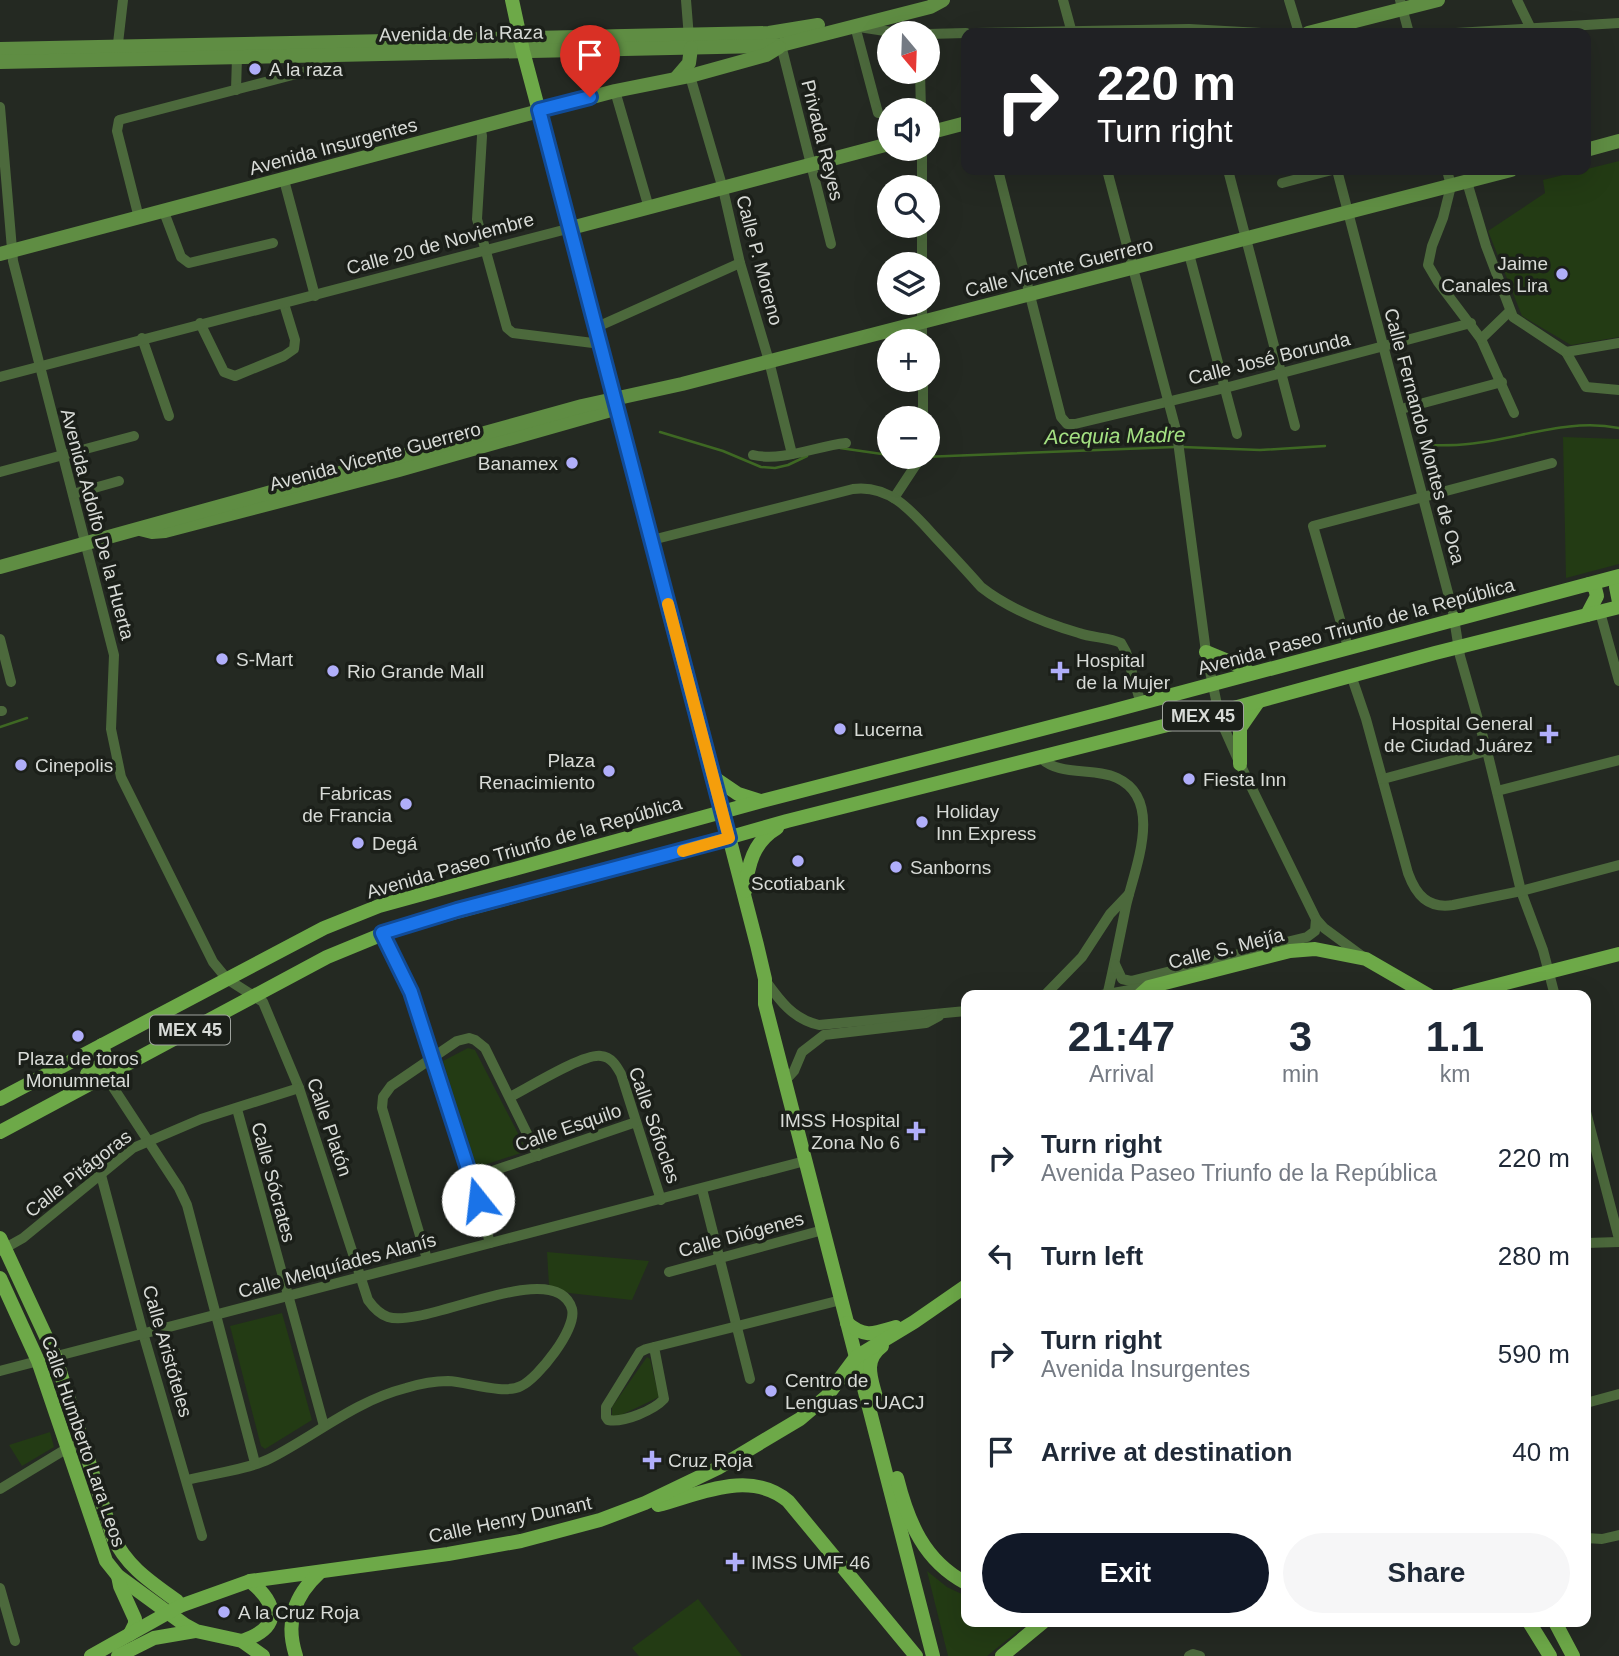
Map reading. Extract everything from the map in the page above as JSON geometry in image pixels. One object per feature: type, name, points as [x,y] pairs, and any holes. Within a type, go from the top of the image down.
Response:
[{"type":"main road","points":[[512,0],[765,979],[765,1004],[784,1082],[933,1656]]},
{"type":"main road","points":[[933,0],[942,0]]},
{"type":"main road","points":[[918,3],[942,0]]},
{"type":"main road","points":[[1325,28],[1401,5],[1438,0]]},
{"type":"main road","name":"Avenida de la Raza","points":[[0,62],[117,54],[522,44],[690,41],[781,45],[855,26],[918,3]]},
{"type":"main road","name":"Avenida de la Raza","points":[[690,41],[802,29],[918,3]]},
{"type":"main road","points":[[684,76],[689,63],[690,41]]},
{"type":"main road","name":"Avenida de la Raza","points":[[0,49],[237,57],[522,44]]},
{"type":"main road","name":"Avenida Insurgentes","points":[[6,252],[615,90],[766,55],[781,45]]},
{"type":"main road","points":[[940,130],[961,125]]},
{"type":"main road","points":[[1591,149],[1619,141]]},
{"type":"main road","name":"Calle 20 de Noviembre","points":[[571,228],[877,147]]},
{"type":"main road","name":"Calle Vicente Guerrero","points":[[617,403],[769,361],[1493,175]]},
{"type":"main road","name":"Avenida Vicente Guerrero","points":[[0,567],[140,529],[152,532],[177,528],[399,470],[617,403]]},
{"type":"main road","points":[[1619,577],[1616,587],[1619,604]]},
{"type":"main road","name":"Avenida Paseo Triunfo de la República","points":[[0,1099],[227,979],[348,918],[379,906],[547,858],[1619,577]]},
{"type":"main road","points":[[1589,584],[1595,589],[1597,596],[1594,613]]},
{"type":"main road","name":"MEX 45","points":[[0,1132],[349,946],[382,933],[457,910],[787,821],[1258,702],[1594,613],[1619,604]]},
{"type":"main road","points":[[1206,652],[1250,673]]},
{"type":"main road","points":[[1240,764],[1240,727],[1258,702]]},
{"type":"main road","points":[[936,756],[928,768],[936,785]]},
{"type":"main road","points":[[878,771],[885,783],[879,798]]},
{"type":"main road","points":[[713,777],[738,794],[762,801]]},
{"type":"main road","points":[[744,899],[754,852],[766,835],[787,821]]},
{"type":"main road","points":[[379,906],[377,919],[382,933]]},
{"type":"main road","points":[[348,918],[356,927],[349,946]]},
{"type":"main road","name":"Calle S. Mejía","points":[[1148,990],[1290,951],[1323,950],[1366,959],[1420,990]]},
{"type":"main road","points":[[1478,990],[1619,954]]},
{"type":"main road","points":[[68,1094],[74,1081],[104,1063],[102,1045]]},
{"type":"main road","points":[[0,1110],[19,1097],[22,1087]]},
{"type":"main road","name":"Calle Humberto Lara Leos","points":[[2,1246],[55,1356],[120,1553],[134,1569],[177,1601],[174,1610]]},
{"type":"main road","name":"Calle Humberto Lara Leos","points":[[0,1278],[38,1362],[101,1551],[118,1576],[174,1610],[196,1631],[242,1641],[263,1656]]},
{"type":"main road","name":"Calle Henry Dunant","points":[[91,1656],[174,1610],[250,1581],[521,1541],[600,1520],[645,1503],[718,1468],[800,1419],[827,1396],[856,1357],[961,1289]]},
{"type":"main road","points":[[847,1323],[856,1331],[868,1334],[911,1324]]},
{"type":"main road","points":[[911,1324],[873,1354],[869,1367],[872,1384],[900,1492],[914,1530],[936,1562],[961,1580]]},
{"type":"main road","points":[[645,1503],[656,1506],[738,1485],[754,1485],[779,1494],[916,1656]]},
{"type":"main road","points":[[296,1656],[290,1627],[291,1614],[299,1596],[320,1572]]},
{"type":"main road","points":[[118,1576],[135,1619],[130,1634]]},
{"type":"main road","points":[[242,1641],[261,1633],[271,1619],[268,1600],[250,1581]]},
{"type":"main road","points":[[1002,1656],[1037,1627]]},
{"type":"main road","points":[[1532,1627],[1550,1656]]},
{"type":"main road","points":[[1558,1627],[1573,1656]]},
{"type":"main road","points":[[118,1656],[154,1638],[196,1631]]},
{"type":"street","points":[[117,54],[123,0]]},
{"type":"street","points":[[686,0],[690,41]]},
{"type":"street","points":[[1063,0],[1070,28]]},
{"type":"street","points":[[1289,0],[1297,28]]},
{"type":"street","points":[[1517,0],[1530,28]]},
{"type":"street","points":[[1401,5],[1408,28]]},
{"type":"street","points":[[1571,28],[1619,23]]},
{"type":"street","points":[[855,26],[877,31]]},
{"type":"street","points":[[855,26],[877,109]]},
{"type":"street","points":[[940,34],[961,33]]},
{"type":"street","name":"Privada Reyes","points":[[781,45],[831,244]]},
{"type":"street","points":[[139,218],[117,131],[116,123],[122,118],[304,72],[337,54]]},
{"type":"street","points":[[236,90],[237,57]]},
{"type":"street","name":"Calle P. Moreno","points":[[684,76],[723,189],[740,263],[769,361],[792,454]]},
{"type":"street","points":[[615,90],[649,208]]},
{"type":"street","name":"Avenida Adolfo De la Huerta","points":[[0,107],[6,252],[39,366],[114,655],[111,729],[121,777],[213,962],[227,979],[255,996]]},
{"type":"street","points":[[480,126],[482,136],[476,212],[484,252],[505,324],[513,333],[601,344]]},
{"type":"street","points":[[999,175],[1029,295]]},
{"type":"street","points":[[1108,175],[1177,434],[1206,652],[1219,712],[1240,764],[1316,919],[1330,933],[1366,959]]},
{"type":"street","points":[[1229,175],[1295,426]]},
{"type":"street","points":[[1282,183],[1314,175]]},
{"type":"street","name":"Calle Fernando Montes de Oca","points":[[1336,175],[1349,211],[1401,409],[1454,620],[1458,647],[1521,891],[1554,990]]},
{"type":"street","points":[[1448,175],[1451,186],[1432,246],[1429,265],[1438,282],[1482,339],[1514,413]]},
{"type":"street","points":[[284,180],[315,296]]},
{"type":"street","points":[[1467,182],[1486,246],[1510,311],[1518,322],[1566,352],[1586,387],[1619,390]]},
{"type":"street","points":[[164,212],[183,260],[189,263],[273,243]]},
{"type":"street","name":"Calle 20 de Noviembre","points":[[0,377],[571,228]]},
{"type":"street","points":[[1189,254],[1237,435]]},
{"type":"street","points":[[597,327],[740,263]]},
{"type":"street","name":"Calle José Borunda","points":[[1029,295],[1061,417],[1067,424],[1282,374],[1471,323]]},
{"type":"street","points":[[201,323],[224,372],[235,376],[284,356],[294,349],[295,340],[284,304]]},
{"type":"street","points":[[1482,339],[1510,311]]},
{"type":"street","points":[[922,315],[922,329]]},
{"type":"street","points":[[142,338],[169,416]]},
{"type":"street","points":[[1566,352],[1619,343]]},
{"type":"street","points":[[1401,409],[1502,382]]},
{"type":"street","points":[[0,472],[134,436]]},
{"type":"street","points":[[753,455],[775,457],[846,443]]},
{"type":"street","points":[[1348,647],[1313,526],[1552,463]]},
{"type":"street","points":[[894,498],[914,469]]},
{"type":"street","points":[[73,494],[118,481]]},
{"type":"street","points":[[652,540],[866,487],[894,498],[909,509],[981,587],[993,596],[1031,616],[1070,630],[1121,643],[1141,704]]},
{"type":"street","points":[[1594,613],[1619,681]]},
{"type":"street","points":[[0,639],[11,682]]},
{"type":"street","points":[[1352,675],[1413,886],[1419,895],[1435,905],[1454,905],[1521,891],[1619,864]]},
{"type":"street","points":[[1383,779],[1487,751]]},
{"type":"street","points":[[1040,757],[1055,767],[1108,774],[1120,779],[1131,788],[1140,805],[1144,825],[1139,861],[1105,990]]},
{"type":"street","points":[[1497,791],[1619,760]]},
{"type":"street","points":[[1050,990],[1077,963],[1110,914],[1129,893]]},
{"type":"street","points":[[1114,960],[1122,979],[1131,981],[1307,937],[1315,931],[1316,919]]},
{"type":"street","points":[[382,933],[405,976],[433,1055],[490,1244]]},
{"type":"street","points":[[765,979],[788,1009],[800,1019],[819,1025],[961,1012]]},
{"type":"street","name":"Calle Platón","points":[[187,1480],[268,1460],[373,1398],[421,1384],[447,1381],[505,1389],[517,1388],[535,1375],[565,1338],[573,1317],[572,1309],[565,1298],[558,1293],[538,1289],[500,1294],[416,1318],[398,1319],[380,1314],[368,1300],[359,1277],[299,1088],[263,1002],[255,996]]},
{"type":"street","points":[[784,1082],[794,1071],[802,1052],[824,1035],[926,1023],[941,1014]]},
{"type":"street","points":[[427,1259],[382,1108],[383,1097],[391,1086],[457,1041],[475,1040],[485,1048],[538,1156]]},
{"type":"street","name":"Calle Sófocles","points":[[510,1097],[584,1058],[600,1055],[614,1062],[621,1074],[661,1200]]},
{"type":"street","points":[[105,1075],[179,1188],[187,1205],[255,1463]]},
{"type":"street","name":"Calle Pitágoras","points":[[2,1246],[23,1238],[133,1148],[201,1119],[299,1088]]},
{"type":"street","name":"Calle Sócrates","points":[[237,1109],[324,1426]]},
{"type":"street","name":"Calle Esquilo","points":[[472,1178],[636,1122]]},
{"type":"street","points":[[1591,1132],[1619,1241],[1591,1243]]},
{"type":"street","name":"Calle Melquíades Alanís","points":[[0,1371],[805,1161]]},
{"type":"street","name":"Calle Aristóteles","points":[[101,1175],[143,1333],[202,1536]]},
{"type":"street","points":[[702,1189],[750,1379]]},
{"type":"street","name":"Calle Diógenes","points":[[669,1272],[823,1230]]},
{"type":"street","points":[[654,1347],[664,1399],[657,1405],[619,1421],[608,1420],[606,1406],[640,1352],[654,1347],[841,1300]]},
{"type":"street","points":[[1591,1402],[1619,1394]]},
{"type":"street","points":[[0,1489],[66,1449],[83,1443]]},
{"type":"street","points":[[1591,1537],[1602,1539],[1619,1535]]},
{"type":"street","points":[[0,1588],[15,1641]]},
{"type":"street","points":[[1189,1656],[1200,1656]]},
{"type":"green space","name":"Jaime Canales Lira","points":[[1619,161],[1619,337],[1571,345],[1522,316],[1488,231],[1545,193],[1543,180],[1563,175],[1591,175],[1591,168]]},
{"type":"green space","points":[[1563,437],[1619,439],[1619,564],[1566,578]]},
{"type":"green space","points":[[468,1048],[475,1050],[527,1151],[475,1168],[443,1061]]},
{"type":"green space","points":[[547,1252],[649,1261],[632,1300],[569,1293],[549,1285]]},
{"type":"green space","points":[[282,1313],[312,1420],[265,1449],[261,1446],[230,1326]]},
{"type":"green space","points":[[647,1357],[650,1359],[659,1397],[615,1418],[612,1416],[612,1407]]},
{"type":"green space","points":[[50,1432],[54,1447],[22,1466],[9,1445]]},
{"type":"green space","points":[[927,1571],[947,1587],[961,1594],[961,1627],[1023,1627],[987,1656],[948,1656]]},
{"type":"green space","points":[[698,1599],[742,1656],[639,1656],[632,1648]]},
{"type":"waterway","name":"Acequia Madre","points":[[1419,445],[1468,444],[1562,427],[1619,428]]},
{"type":"waterway","name":"Acequia Madre","points":[[660,432],[723,451],[761,467],[788,465],[807,456]]},
{"type":"waterway","name":"Acequia Madre","points":[[1182,447],[1260,450],[1325,446]]},
{"type":"waterway","name":"Acequia Madre","points":[[940,456],[1175,447]]},
{"type":"waterway","name":"Acequia Madre","points":[[840,448],[877,453]]},
{"type":"waterway","name":"Acequia Madre","points":[[0,727],[27,718]]},
{"type":"slow traffic","points":[[668,604],[729,838],[683,851]]},
{"type":"place","name":"A la raza","points":[[255,69]]},
{"type":"place","name":"Jaime Canales Lira","points":[[1562,274]]},
{"type":"place","name":"Banamex","points":[[572,463]]},
{"type":"place","name":"S-Mart","points":[[222,659]]},
{"type":"place","name":"Rio Grande Mall","points":[[333,671]]},
{"type":"place","name":"Hospital de la Mujer","points":[[1060,671]]},
{"type":"place","name":"Lucerna","points":[[840,729]]},
{"type":"place","name":"Hospital General de Ciudad Juárez","points":[[1549,734]]},
{"type":"place","name":"Cinepolis","points":[[21,765]]},
{"type":"place","name":"Plaza Renacimiento","points":[[609,771]]},
{"type":"place","name":"Fiesta Inn","points":[[1189,779]]},
{"type":"place","name":"Fabricas de Francia","points":[[406,804]]},
{"type":"place","name":"Holiday Inn Express","points":[[922,822]]},
{"type":"place","name":"Degá","points":[[358,843]]},
{"type":"place","name":"Scotiabank","points":[[798,861]]},
{"type":"place","name":"Sanborns","points":[[896,867]]},
{"type":"place","name":"Plaza de toros Monumnetal","points":[[78,1036]]},
{"type":"place","name":"IMSS Hospital Zona No 6","points":[[916,1131]]},
{"type":"place","name":"Centro de Lenguas - UACJ","points":[[771,1391]]},
{"type":"place","name":"Cruz Roja","points":[[652,1460]]},
{"type":"place","name":"IMSS UMF 46","points":[[735,1562]]},
{"type":"place","name":"A la Cruz Roja","points":[[224,1612]]},
{"type":"route","points":[[478,1200],[411,992],[382,933],[457,910],[729,838],[539,110],[590,97]]}]
